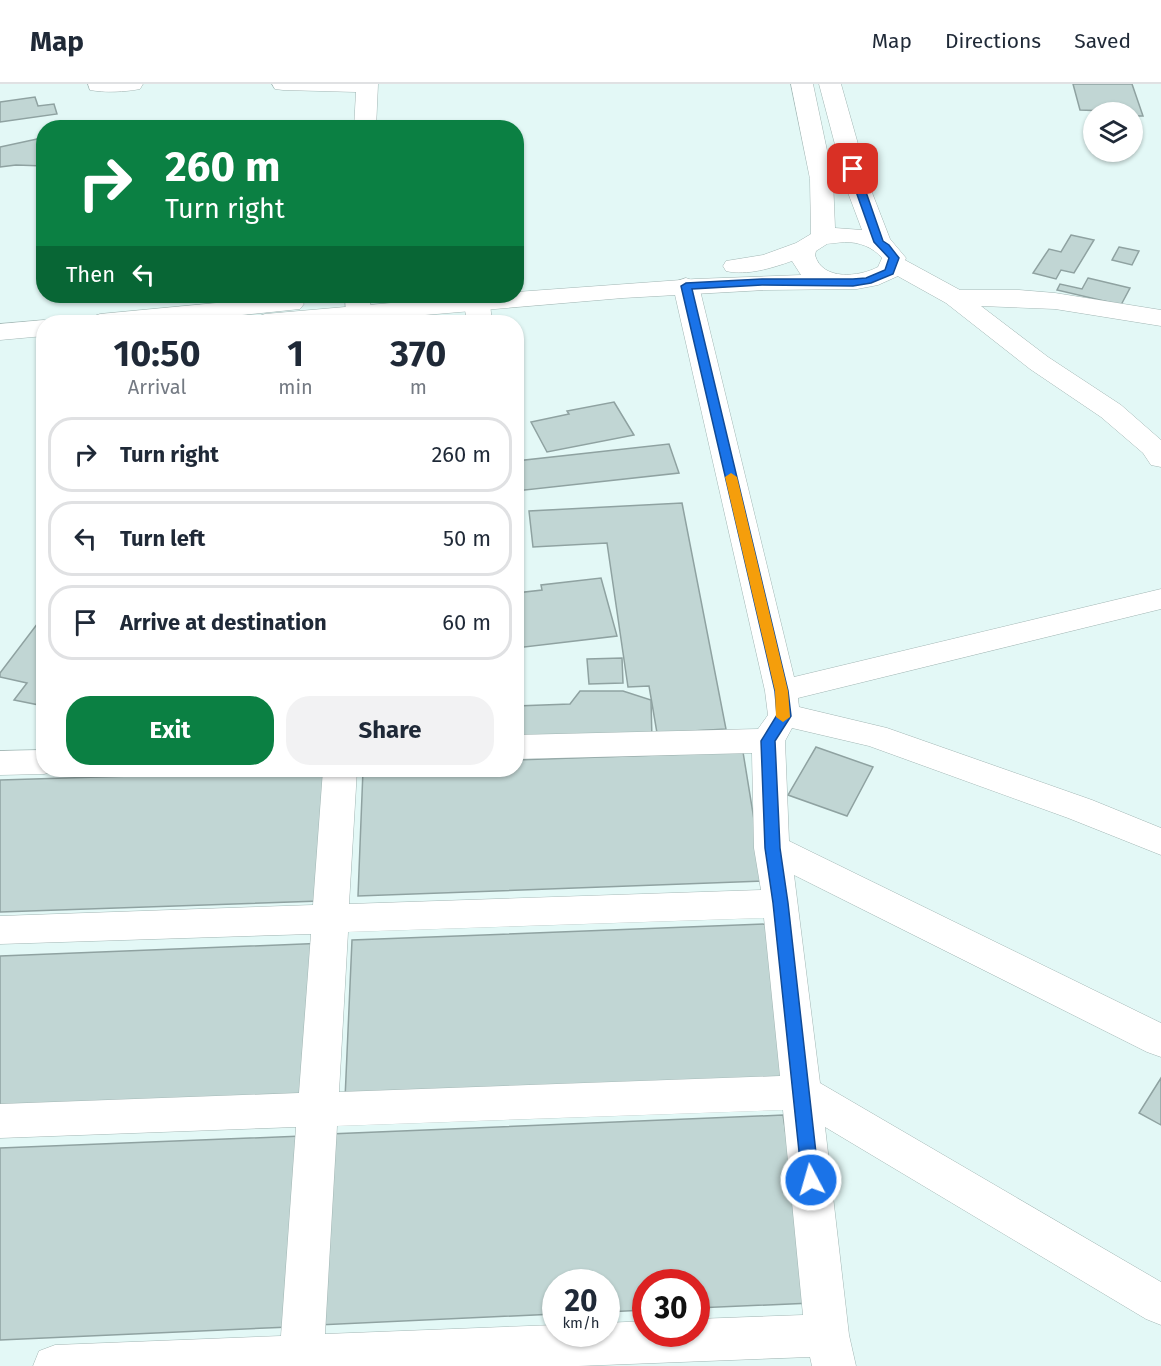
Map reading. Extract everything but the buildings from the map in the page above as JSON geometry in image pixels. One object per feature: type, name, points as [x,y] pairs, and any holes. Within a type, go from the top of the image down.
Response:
[{"type":"street","points":[[98,85],[132,84]]},
{"type":"street","points":[[283,84],[367,85],[365,120]]},
{"type":"street","points":[[802,84],[819,163],[825,222],[814,243],[802,256],[805,264],[812,271],[838,281]]},
{"type":"street","points":[[830,84],[859,190],[879,242],[891,253],[894,264],[945,293],[1039,363],[1111,411],[1154,448],[1161,459]]},
{"type":"street","points":[[524,281],[749,265],[775,260],[814,243],[852,235],[879,242]]},
{"type":"street","points":[[868,281],[889,272],[894,264]]},
{"type":"street","points":[[388,303],[479,313],[686,286],[762,282],[868,281],[945,293],[1055,301],[1161,318]]},
{"type":"street","points":[[55,1366],[830,1350],[781,903],[772,848],[778,716],[686,286]]},
{"type":"street","points":[[183,315],[325,303]]},
{"type":"street","points":[[296,315],[348,303]]},
{"type":"street","points":[[0,332],[36,329]]},
{"type":"street","points":[[0,347],[36,344]]},
{"type":"street","points":[[524,746],[778,716],[1161,599]]},
{"type":"street","points":[[778,716],[875,736],[1080,809],[1161,842]]},
{"type":"street","points":[[0,763],[36,762]]},
{"type":"street","points":[[301,1361],[340,777]]},
{"type":"street","points":[[772,848],[1161,1041]]},
{"type":"street","points":[[0,930],[781,903]]},
{"type":"street","points":[[0,1121],[801,1092],[1161,1305]]},
{"type":"slow traffic","points":[[731,477],[781,691],[783,717]]},
{"type":"route","points":[[811,1180],[781,903],[772,848],[768,741],[784,716],[781,691],[686,286],[762,282],[868,281],[889,272],[894,264],[894,258],[879,242],[853,169]]}]
